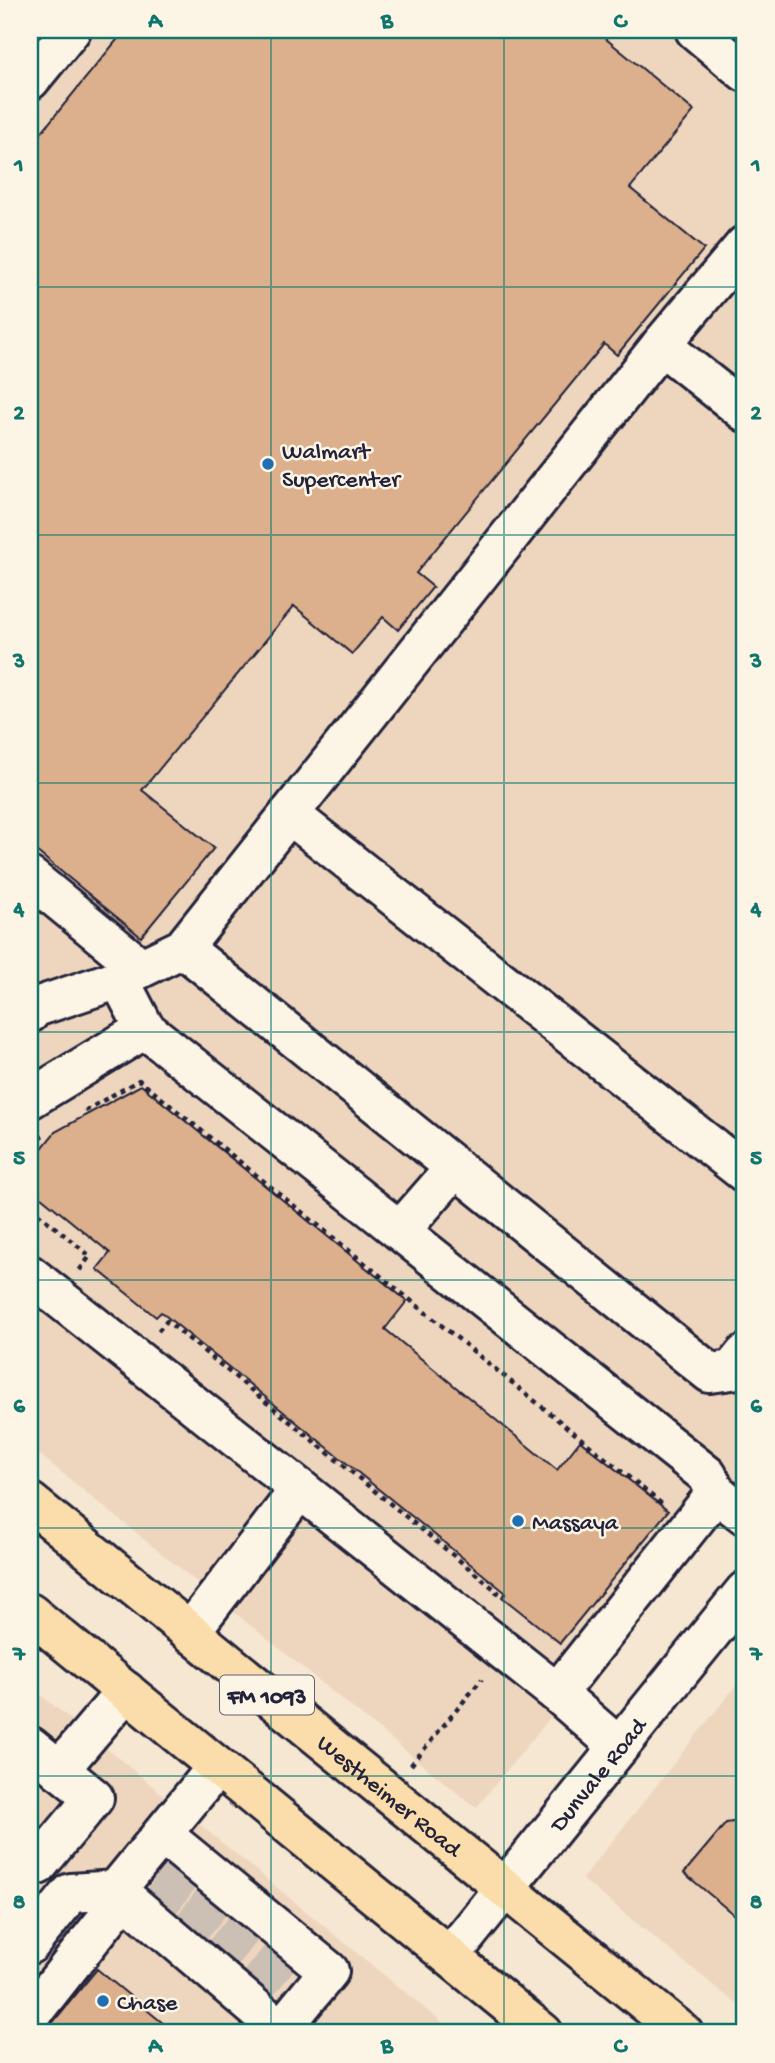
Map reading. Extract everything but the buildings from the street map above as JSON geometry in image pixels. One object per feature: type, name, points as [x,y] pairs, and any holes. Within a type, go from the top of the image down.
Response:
[{"type":"main road","name":"Westheimer Road","points":[[30,1502],[683,2033]]},
{"type":"main road","points":[[30,1613],[542,2033]]},
{"type":"street","points":[[30,80],[71,30]]},
{"type":"street","points":[[695,30],[745,72]]},
{"type":"street","points":[[31,1009],[130,973],[183,948],[661,345],[745,245]]},
{"type":"street","points":[[661,345],[745,412]]},
{"type":"street","points":[[289,814],[745,1173]]},
{"type":"street","points":[[30,877],[130,973],[145,1028],[707,1475],[731,1504],[557,1693]]},
{"type":"street","points":[[183,948],[709,1373],[732,1370],[745,1354]]},
{"type":"street","points":[[30,1099],[145,1028]]},
{"type":"street","points":[[400,1231],[455,1168]]},
{"type":"street","points":[[30,1275],[557,1693],[620,1747]]},
{"type":"street","points":[[190,1632],[300,1489]]},
{"type":"street","name":"Dunvale Road","points":[[450,1956],[745,1591]]},
{"type":"street","points":[[59,1770],[126,1691]]},
{"type":"street","points":[[30,1746],[94,1798],[34,1862],[71,1893],[137,1902],[185,1937],[252,1993],[272,2029],[284,2026],[329,1971],[288,1948],[187,1866],[162,1834]]},
{"type":"street","points":[[30,2016],[137,1902],[162,1834],[217,1767]]},
{"type":"street","points":[[30,1944],[71,1893]]},
{"type":"path","points":[[84,1111],[139,1080],[666,1507]]},
{"type":"path","points":[[30,1143],[52,1130]]},
{"type":"path","points":[[30,1207],[90,1256],[79,1270],[88,1278]]},
{"type":"path","points":[[146,1326],[156,1334],[167,1321],[498,1592],[492,1600]]},
{"type":"path","points":[[411,1765],[504,1651]]},
{"type":"shaded area","points":[[30,30],[745,30],[745,1480],[476,1808],[30,1447]]},
{"type":"shaded area","points":[[745,1674],[745,2011],[582,1879]]},
{"type":"shaded area","points":[[30,1686],[455,2033],[30,2033]]},
{"type":"tunnel","points":[[159,1905],[182,1874]]},
{"type":"tunnel","points":[[190,1930],[214,1899]]},
{"type":"tunnel","points":[[220,1957],[246,1925]]},
{"type":"tunnel","points":[[258,1985],[282,1954]]},
{"type":"place","name":"Walmart Supercenter","points":[[268,464]]},
{"type":"place","name":"Massaya","points":[[518,1521]]},
{"type":"place","name":"Chase","points":[[103,2001]]}]
